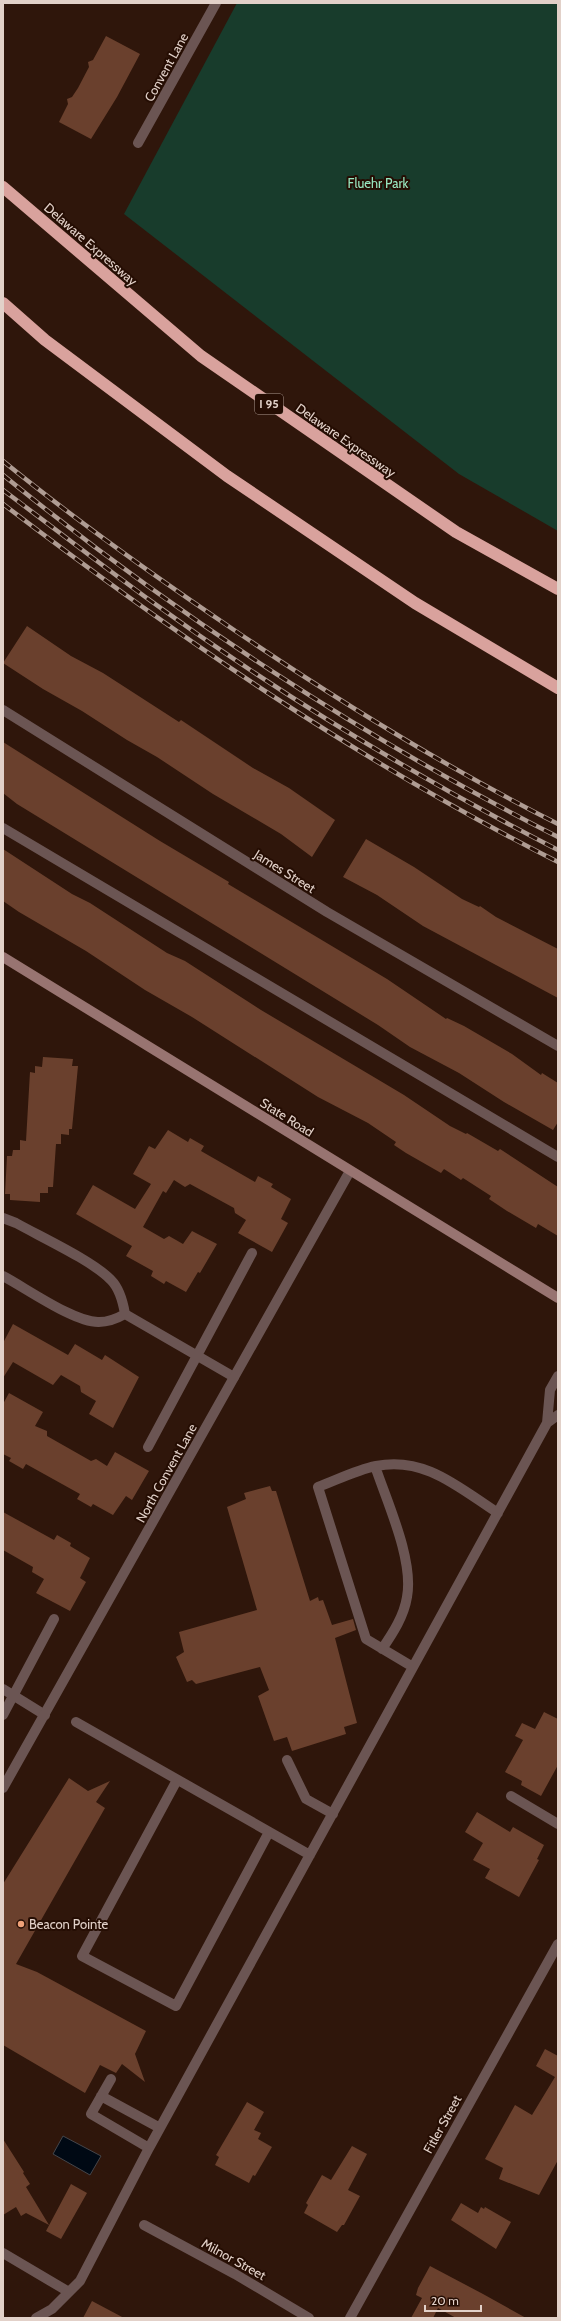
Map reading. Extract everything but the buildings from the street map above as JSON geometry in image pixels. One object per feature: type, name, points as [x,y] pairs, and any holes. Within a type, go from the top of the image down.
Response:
[{"type":"highway","name":"Delaware Expressway","points":[[3,187],[201,356],[456,532],[558,589]]},
{"type":"highway","points":[[3,302],[45,340],[227,476],[415,603],[558,688]]},
{"type":"main road","name":"State Road","points":[[3,957],[558,1298]]},
{"type":"street","name":"Convent Lane","points":[[138,143],[216,3]]},
{"type":"street","name":"James Street","points":[[3,710],[327,912],[558,1046]]},
{"type":"street","points":[[3,828],[558,1157]]},
{"type":"street","name":"North Convent Lane","points":[[3,1788],[350,1171]]},
{"type":"street","points":[[3,1218],[8,1219],[97,1269],[115,1285],[121,1296],[125,1314],[234,1377]]},
{"type":"street","points":[[148,1447],[252,1253]]},
{"type":"street","points":[[3,1276],[82,1320],[100,1322],[116,1319],[125,1314]]},
{"type":"street","points":[[38,2318],[52,2309],[80,2281],[149,2148],[547,1423],[550,1390],[558,1376]]},
{"type":"street","points":[[547,1423],[558,1415]]},
{"type":"street","points":[[413,1667],[366,1639],[318,1487],[375,1466],[397,1463],[419,1466],[439,1475],[498,1513]]},
{"type":"street","points":[[375,1466],[408,1567],[408,1596],[398,1625],[382,1649]]},
{"type":"street","points":[[3,1715],[54,1619]]},
{"type":"street","points":[[3,1689],[45,1715]]},
{"type":"street","points":[[76,1722],[310,1855]]},
{"type":"street","points":[[287,1760],[306,1799],[333,1814]]},
{"type":"street","points":[[177,1780],[82,1956],[176,2006],[269,1832]]},
{"type":"street","points":[[511,1796],[558,1824]]},
{"type":"street","name":"Fitler Street","points":[[350,2318],[558,1944]]},
{"type":"street","points":[[111,2079],[91,2114],[149,2148]]},
{"type":"street","points":[[101,2096],[160,2128]]},
{"type":"street","name":"Milnor Street","points":[[144,2225],[235,2274],[309,2318]]},
{"type":"street","points":[[3,2253],[69,2292]]},
{"type":"green space","name":"Fluehr Park","points":[[237,3],[558,3],[558,531],[459,474],[124,214]]},
{"type":"shaded area","points":[[63,2136],[101,2156],[90,2175],[53,2154]]},
{"type":"railway","points":[[3,461],[118,549],[177,591],[315,684],[435,757],[558,824]]},
{"type":"railway","points":[[3,475],[133,576],[271,671],[342,716],[413,758],[558,837]]},
{"type":"railway","points":[[3,490],[144,596],[294,699],[398,762],[504,822],[558,850]]},
{"type":"railway","points":[[3,504],[136,602],[272,696],[412,783],[558,862]]},
{"type":"place","name":"Beacon Pointe","points":[[21,1924]]}]
